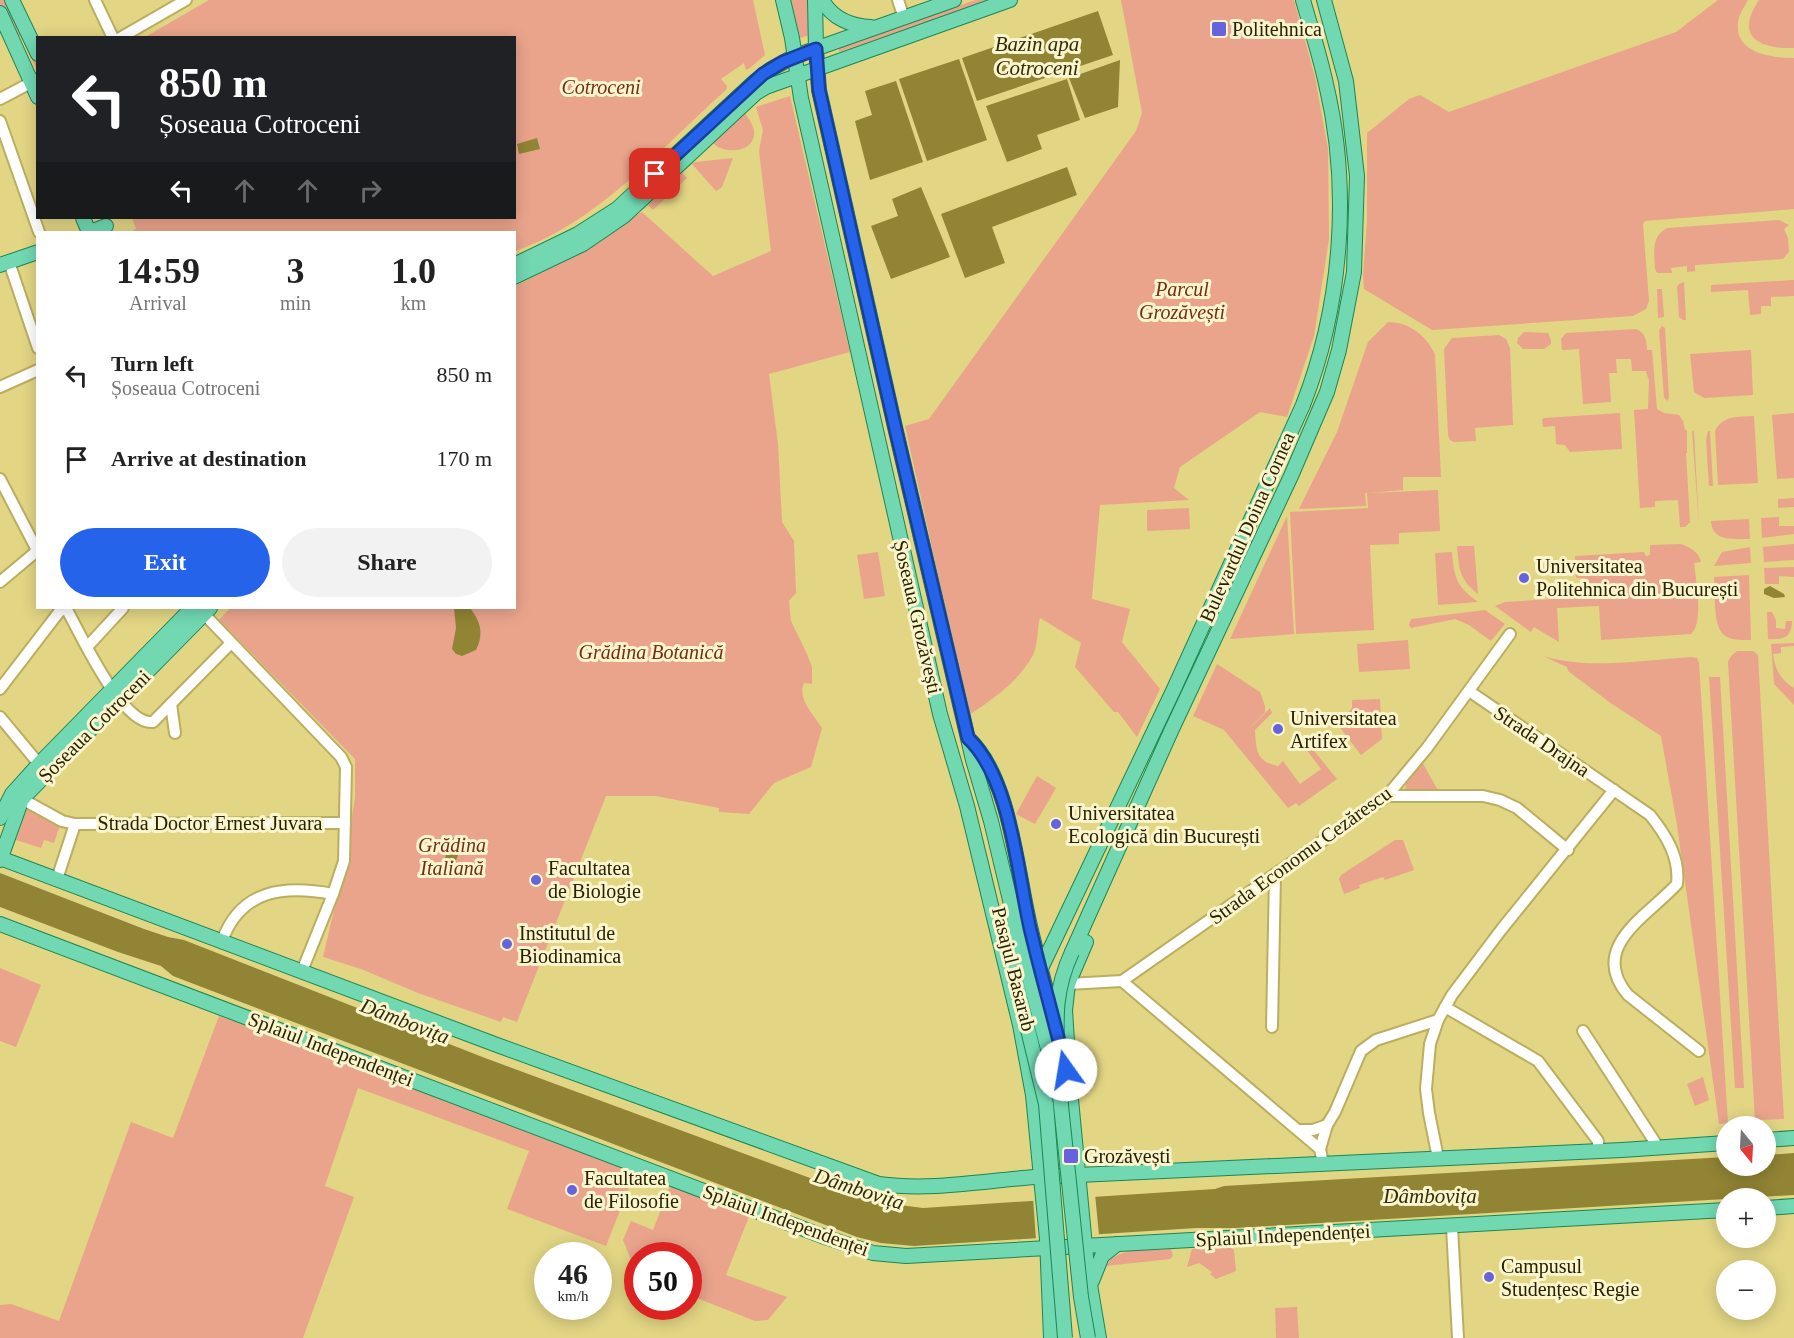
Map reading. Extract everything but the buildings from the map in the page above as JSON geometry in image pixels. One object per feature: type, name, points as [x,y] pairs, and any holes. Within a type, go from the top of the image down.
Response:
[{"type":"main road","points":[[12,0],[36,50]]},
{"type":"main road","name":"Șoseaua Grozăvești","points":[[783,0],[801,98],[940,714],[967,806],[1020,1026],[1033,1095],[1053,1338]]},
{"type":"main road","name":"Șoseaua Grozăvești","points":[[814,0],[819,90],[892,415],[968,738],[982,755],[996,781],[1008,822],[1041,969],[1079,1175],[1090,1289],[1099,1338]]},
{"type":"main road","points":[[822,0],[832,13],[850,24],[862,27],[879,26]]},
{"type":"main road","points":[[516,264],[578,234],[617,209],[771,69],[795,56],[954,0]]},
{"type":"main road","points":[[516,276],[610,227],[639,203],[756,93],[766,87],[1010,0]]},
{"type":"main road","name":"Bulevardul Doina Cornea","points":[[1020,1026],[1021,1011],[1173,691],[1303,405],[1319,361],[1335,273],[1340,178],[1327,86],[1303,0]]},
{"type":"main road","name":"Bulevardul Doina Cornea","points":[[1065,1092],[1057,1012],[1062,972],[1319,412],[1332,376],[1344,327],[1355,255],[1358,176],[1346,81],[1324,0]]},
{"type":"main road","points":[[0,13],[35,80]]},
{"type":"main road","points":[[4,264],[36,253]]},
{"type":"main road","name":"Șoseaua Cotroceni","points":[[0,859],[17,796],[202,610]]},
{"type":"main road","name":"Șoseaua Cotroceni","points":[[0,818],[39,764],[116,695]]},
{"type":"main road","name":"Pasajul Basarab","points":[[940,714],[966,761],[988,809],[1065,1092],[1081,1297],[1088,1338]]},
{"type":"main road","name":"Pasajul Basarab","points":[[968,738],[966,761],[979,825],[1042,1086],[1065,1338]]},
{"type":"main road","name":"Bulevardul Doina Cornea","points":[[1065,1092],[1065,1010],[1068,984],[1131,842],[1148,782]]},
{"type":"main road","points":[[0,808],[17,796]]},
{"type":"main road","points":[[0,859],[497,1045],[879,1184],[906,1187],[952,1186],[1322,1156],[1438,1158],[1716,1144]]},
{"type":"main road","name":"Splaiul Independenței","points":[[0,924],[880,1255],[906,1256],[1085,1241],[1117,1244],[1716,1211]]},
{"type":"main road","points":[[1031,930],[1037,938],[1042,940],[1058,935]]},
{"type":"main road","points":[[1776,1139],[1794,1138]]},
{"type":"main road","points":[[1776,1207],[1794,1206]]},
{"type":"main road","points":[[1090,1289],[1097,1265],[1102,1257],[1117,1244]]},
{"type":"street","points":[[95,0],[111,36]]},
{"type":"street","points":[[123,36],[186,0]]},
{"type":"street","points":[[898,0],[904,18]]},
{"type":"street","points":[[0,99],[35,80]]},
{"type":"street","points":[[0,121],[39,231]]},
{"type":"street","points":[[4,264],[36,343]]},
{"type":"street","points":[[0,387],[36,371]]},
{"type":"street","points":[[0,479],[36,549]]},
{"type":"street","points":[[0,582],[36,552]]},
{"type":"street","points":[[0,689],[59,612],[64,609]]},
{"type":"street","points":[[67,609],[116,695],[148,723],[153,722],[231,643]]},
{"type":"street","points":[[87,647],[122,609]]},
{"type":"street","points":[[202,610],[345,762],[344,861],[302,971]]},
{"type":"street","name":"Strada Economu Cezărescu","points":[[1122,981],[1387,796],[1407,774],[1510,634]]},
{"type":"street","name":"Strada Drajna","points":[[1469,692],[1650,815],[1661,829],[1674,854],[1678,882],[1636,921],[1621,941],[1615,962],[1616,979],[1640,1006],[1699,1051]]},
{"type":"street","points":[[171,704],[176,733]]},
{"type":"street","points":[[0,717],[39,764]]},
{"type":"street","points":[[1407,774],[1403,789],[1408,795],[1415,797]]},
{"type":"street","points":[[1438,1158],[1426,1089],[1430,1044],[1438,1020],[1452,995],[1501,930],[1568,850],[1614,790]]},
{"type":"street","name":"Strada Doctor Ernest Juvara","points":[[17,796],[62,821],[75,824],[345,823]]},
{"type":"street","points":[[1387,796],[1483,796],[1500,800],[1517,808],[1568,850]]},
{"type":"street","name":"Strada Doctor Ernest Juvara","points":[[57,879],[75,824]]},
{"type":"street","points":[[1272,1027],[1275,875]]},
{"type":"street","points":[[222,941],[234,915],[241,908],[259,898],[294,890],[333,894]]},
{"type":"street","points":[[1068,984],[1122,981],[1299,1130],[1322,1156]]},
{"type":"street","points":[[1445,1007],[1543,1064],[1598,1141],[1598,1151]]},
{"type":"street","points":[[1322,1156],[1327,1125],[1335,1112],[1355,1062],[1368,1045],[1376,1040],[1438,1020]]},
{"type":"street","points":[[1583,1031],[1658,1147]]},
{"type":"street","points":[[1299,1130],[1313,1130],[1327,1125]]},
{"type":"street","points":[[1452,1227],[1458,1338]]},
{"type":"green space","points":[[0,0],[6,0],[36,62],[36,68],[21,37],[16,34],[0,5]]},
{"type":"green space","name":"Cotroceni","points":[[209,0],[753,0],[765,55],[750,68],[746,70],[744,63],[721,79],[727,86],[726,90],[653,159],[602,203],[575,222],[516,251],[516,231],[133,231],[136,229],[132,219],[516,219],[516,36],[147,36]]},
{"type":"green space","points":[[791,0],[810,0],[811,35],[800,38]]},
{"type":"green space","points":[[975,0],[989,0],[839,52],[839,48]]},
{"type":"green space","name":"Parcul Grozăvești","points":[[1121,0],[1294,0],[1315,77],[1328,149],[1329,239],[1314,336],[1287,417],[1260,412],[1180,467],[1174,488],[1189,500],[1100,505],[1092,599],[1130,609],[1122,642],[1160,689],[1137,737],[1118,712],[1114,712],[1075,667],[1081,643],[1040,618],[1035,651],[1027,664],[1005,689],[969,715],[905,426],[929,419],[1136,131],[1142,113]]},
{"type":"green space","points":[[1718,0],[1748,0],[1738,22],[1738,32],[1748,47],[1765,55],[1794,58],[1794,209],[1645,221],[1643,224],[1649,301],[1646,309],[1633,316],[1432,330],[1364,289],[1367,133],[1409,99],[1420,95],[1449,112],[1676,32]]},
{"type":"green space","points":[[1759,0],[1794,0],[1794,48],[1770,46],[1754,38],[1750,32],[1749,23]]},
{"type":"green space","name":"Grădina Botanică","points":[[790,96],[850,352],[769,374],[778,444],[782,522],[794,541],[796,593],[789,601],[791,621],[812,667],[812,684],[804,683],[803,695],[807,707],[822,728],[811,767],[774,783],[749,814],[719,812],[719,808],[656,796],[606,796],[517,1022],[503,1017],[501,1022],[323,957],[334,910],[351,855],[350,828],[355,798],[355,759],[219,620],[229,609],[516,609],[516,285],[580,253],[642,212],[713,276],[771,251],[759,151],[763,130],[756,107]]},
{"type":"green space","points":[[745,113],[754,131],[750,144],[745,148],[731,150],[718,147],[713,143]]},
{"type":"green space","points":[[733,158],[722,187],[716,191],[692,164],[695,162]]},
{"type":"green space","points":[[682,173],[687,178],[653,210],[648,205]]},
{"type":"green space","points":[[1779,220],[1789,225],[1784,229],[1788,238],[1789,252],[1783,259],[1695,265],[1695,271],[1687,272],[1687,266],[1671,268],[1672,273],[1657,273],[1655,269],[1656,241],[1662,231],[1667,228]]},
{"type":"green space","points":[[1794,280],[1794,296],[1771,297],[1771,306],[1761,306],[1761,314],[1750,315],[1748,290],[1711,292],[1711,285]]},
{"type":"green space","points":[[1684,282],[1686,320],[1679,317],[1677,287]]},
{"type":"green space","points":[[1657,289],[1662,289],[1664,317],[1658,318]]},
{"type":"green space","points":[[1388,322],[1403,324],[1416,331],[1427,341],[1435,354],[1441,477],[1403,477],[1403,490],[1368,493],[1438,490],[1440,531],[1399,533],[1399,544],[1370,545],[1374,630],[1296,634],[1290,512],[1368,508],[1367,493],[1365,493],[1366,506],[1299,509],[1337,432],[1368,342]]},
{"type":"green space","points":[[1662,326],[1665,328],[1669,398],[1667,401],[1664,397],[1659,330]]},
{"type":"green space","points":[[1636,329],[1645,337],[1647,350],[1652,350],[1657,409],[1664,413],[1679,415],[1687,430],[1690,522],[1685,527],[1680,527],[1678,500],[1655,501],[1655,507],[1640,508],[1634,410],[1648,409],[1649,381],[1646,371],[1632,371],[1631,359],[1616,359],[1617,373],[1609,373],[1611,402],[1583,404],[1579,349],[1562,350],[1561,339],[1566,333]]},
{"type":"green space","points":[[1524,332],[1548,333],[1551,344],[1544,349],[1523,349],[1517,343],[1518,338]]},
{"type":"green space","points":[[1499,335],[1506,339],[1510,348],[1513,425],[1475,428],[1476,441],[1454,442],[1448,435],[1444,349],[1452,338]]},
{"type":"green space","points":[[1751,350],[1753,395],[1704,398],[1694,392],[1690,354]]},
{"type":"green space","points":[[1620,413],[1622,449],[1570,452],[1565,445],[1556,444],[1555,426],[1543,427],[1542,419],[1544,418]]},
{"type":"green space","points":[[1794,413],[1794,478],[1777,479],[1772,415]]},
{"type":"green space","points":[[1754,416],[1758,483],[1718,485],[1715,431],[1727,419]]},
{"type":"green space","points":[[1692,430],[1694,432],[1699,525]]},
{"type":"green space","points":[[1708,431],[1710,431],[1713,486],[1709,486],[1706,440]]},
{"type":"green space","points":[[1794,498],[1794,507],[1778,508],[1778,499]]},
{"type":"green space","points":[[1189,508],[1190,529],[1147,531],[1147,510]]},
{"type":"green space","points":[[1287,516],[1294,634],[1230,639]]},
{"type":"green space","points":[[1779,517],[1779,526],[1794,526],[1794,534],[1762,538],[1761,518]]},
{"type":"green space","points":[[1749,519],[1750,539],[1725,538],[1715,533],[1712,528],[1711,521]]},
{"type":"green space","points":[[1681,544],[1694,550],[1701,562],[1694,563],[1698,611],[1695,628],[1691,634],[1601,640],[1599,606],[1557,608],[1559,642],[1534,627],[1531,632],[1495,606],[1505,602],[1587,597],[1586,578],[1576,578],[1575,556],[1644,552],[1648,556],[1650,545]]},
{"type":"green space","points":[[1794,544],[1794,560],[1764,562],[1763,547]]},
{"type":"green space","points":[[1457,546],[1474,546],[1478,594],[1461,573]]},
{"type":"green space","points":[[1750,547],[1751,563],[1714,566],[1722,552]]},
{"type":"green space","points":[[878,552],[885,596],[864,599],[857,555]]},
{"type":"green space","points":[[1452,552],[1458,581],[1465,592],[1478,602],[1438,605],[1435,553]]},
{"type":"green space","points":[[1794,567],[1794,577],[1779,576],[1779,584],[1765,584],[1764,568]]},
{"type":"green space","points":[[1749,575],[1751,640],[1733,639],[1720,630],[1715,607],[1714,577]]},
{"type":"green space","points":[[1485,610],[1505,624],[1491,641],[1469,625],[1455,619],[1411,628],[1409,625],[1411,619]]},
{"type":"green space","points":[[1767,612],[1772,612],[1776,620],[1776,628],[1785,629],[1786,621],[1792,621],[1792,627],[1786,637],[1768,639]]},
{"type":"green space","points":[[1408,640],[1410,669],[1359,672],[1357,644]]},
{"type":"green space","points":[[1794,643],[1794,646],[1781,647],[1781,653],[1773,654],[1779,674],[1794,688],[1794,705],[1774,684],[1771,644]]},
{"type":"green space","points":[[1737,651],[1753,651],[1758,655],[1784,1119],[1776,1119],[1776,1116],[1755,1116],[1728,662]]},
{"type":"green space","points":[[1543,656],[1598,663],[1692,657],[1697,658],[1699,663],[1728,1116],[1718,1116],[1677,825],[1661,736],[1612,704],[1568,671],[1567,667]]},
{"type":"green space","points":[[1217,664],[1260,692],[1265,712],[1245,733],[1270,708],[1272,713],[1255,730],[1257,749],[1261,758],[1278,766],[1283,761],[1300,784],[1321,769],[1294,733],[1298,731],[1337,779],[1299,806],[1296,803],[1288,808],[1224,730],[1193,716]]},
{"type":"green space","points":[[1709,677],[1720,677],[1744,1088],[1735,1088]]},
{"type":"green space","points":[[1380,699],[1382,739],[1361,755],[1338,725],[1352,708],[1352,700]]},
{"type":"green space","points":[[1421,760],[1440,794],[1406,791],[1408,778]]},
{"type":"green space","points":[[1037,776],[1056,788],[1035,824],[1016,814]]},
{"type":"green space","points":[[27,809],[60,825],[54,843],[44,840],[41,848],[16,840]]},
{"type":"green space","points":[[1395,840],[1403,840],[1414,870],[1385,880],[1383,877],[1359,885],[1360,888],[1344,894],[1339,879],[1341,875]]},
{"type":"green space","points":[[0,968],[41,985],[16,1047],[0,1041]]},
{"type":"green space","points":[[219,1016],[636,1170],[608,1242],[595,1242],[507,1209],[529,1151],[358,1088],[325,1186],[354,1197],[303,1338],[0,1338],[0,1305],[11,1304],[59,1321],[131,1122],[173,1138]]},
{"type":"green space","points":[[1703,1077],[1709,1100],[1695,1106],[1687,1084]]},
{"type":"green space","points":[[671,1184],[750,1214],[726,1275],[787,1297],[768,1320],[755,1321],[702,1300],[702,1242],[624,1242],[623,1240],[631,1221],[653,1230]]},
{"type":"green space","points":[[1229,1247],[1234,1250],[1236,1271],[1216,1279],[1210,1274],[1212,1272],[1199,1263],[1187,1267],[1192,1249]]},
{"type":"green space","points":[[1171,1249],[1173,1256],[1170,1259],[1106,1266],[1111,1259],[1126,1252]]},
{"type":"green space","points":[[1297,1307],[1299,1338],[1276,1338],[1275,1308]]},
{"type":"water","name":"Bazin apa Cotroceni","points":[[1098,11],[1113,55],[977,101],[962,58]]},
{"type":"water","name":"Bazin apa Cotroceni","points":[[959,59],[987,140],[927,161],[899,79]]},
{"type":"water","name":"Bazin apa Cotroceni","points":[[1120,60],[1118,107],[1085,118],[1069,78]]},
{"type":"water","name":"Bazin apa Cotroceni","points":[[1067,79],[1080,120],[1037,135],[1042,149],[1007,162],[986,106]]},
{"type":"water","points":[[896,81],[923,162],[870,180],[855,121],[872,115],[865,91]]},
{"type":"water","points":[[537,138],[540,149],[519,154],[517,144]]},
{"type":"water","points":[[1067,167],[1077,195],[992,227],[1005,263],[965,278],[941,214]]},
{"type":"water","points":[[921,187],[950,257],[891,279],[871,226],[898,216],[892,199]]},
{"type":"water","points":[[1770,586],[1784,594],[1785,597],[1774,598],[1764,594],[1764,589]]},
{"type":"water","points":[[454,609],[471,609],[477,618],[481,633],[476,650],[462,656],[456,654],[452,649],[456,628]]},
{"type":"water","points":[[453,838],[463,842],[455,863],[445,858]]},
{"type":"water","name":"Dâmbovița","points":[[0,873],[144,929],[184,940],[485,1058],[856,1195],[884,1203],[923,1208],[1215,1189],[1224,1186],[1716,1158],[1716,1176],[1776,1176],[1776,1154],[1794,1153],[1794,1195],[1776,1196],[1776,1188],[1716,1188],[1716,1200],[914,1246],[881,1243],[857,1237],[173,976],[161,966],[0,907]]},
{"type":"pier","points":[[1095,1194],[1099,1235],[1036,1240],[1033,1198]]},
{"type":"place","name":"Politehnica","points":[[1219,29]]},
{"type":"place","name":"Universitatea Politehnica din București","points":[[1524,578]]},
{"type":"place","name":"Universitatea Artifex","points":[[1278,729]]},
{"type":"place","name":"Universitatea Ecologică din București","points":[[1056,824]]},
{"type":"place","name":"Facultatea de Biologie","points":[[536,880]]},
{"type":"place","name":"Institutul de Biodinamica","points":[[507,944]]},
{"type":"place","name":"Grozăvești","points":[[1071,1156]]},
{"type":"place","name":"Facultatea de Filosofie","points":[[572,1190]]},
{"type":"place","name":"Campusul Studențesc Regie","points":[[1489,1277]]},
{"type":"route","points":[[655,174],[763,74],[795,56],[816,49],[819,90],[968,738],[988,764],[1001,797],[1066,1070]]},
{"type":"park label","name":"Grădina Italiană","points":[[452,856]]}]
